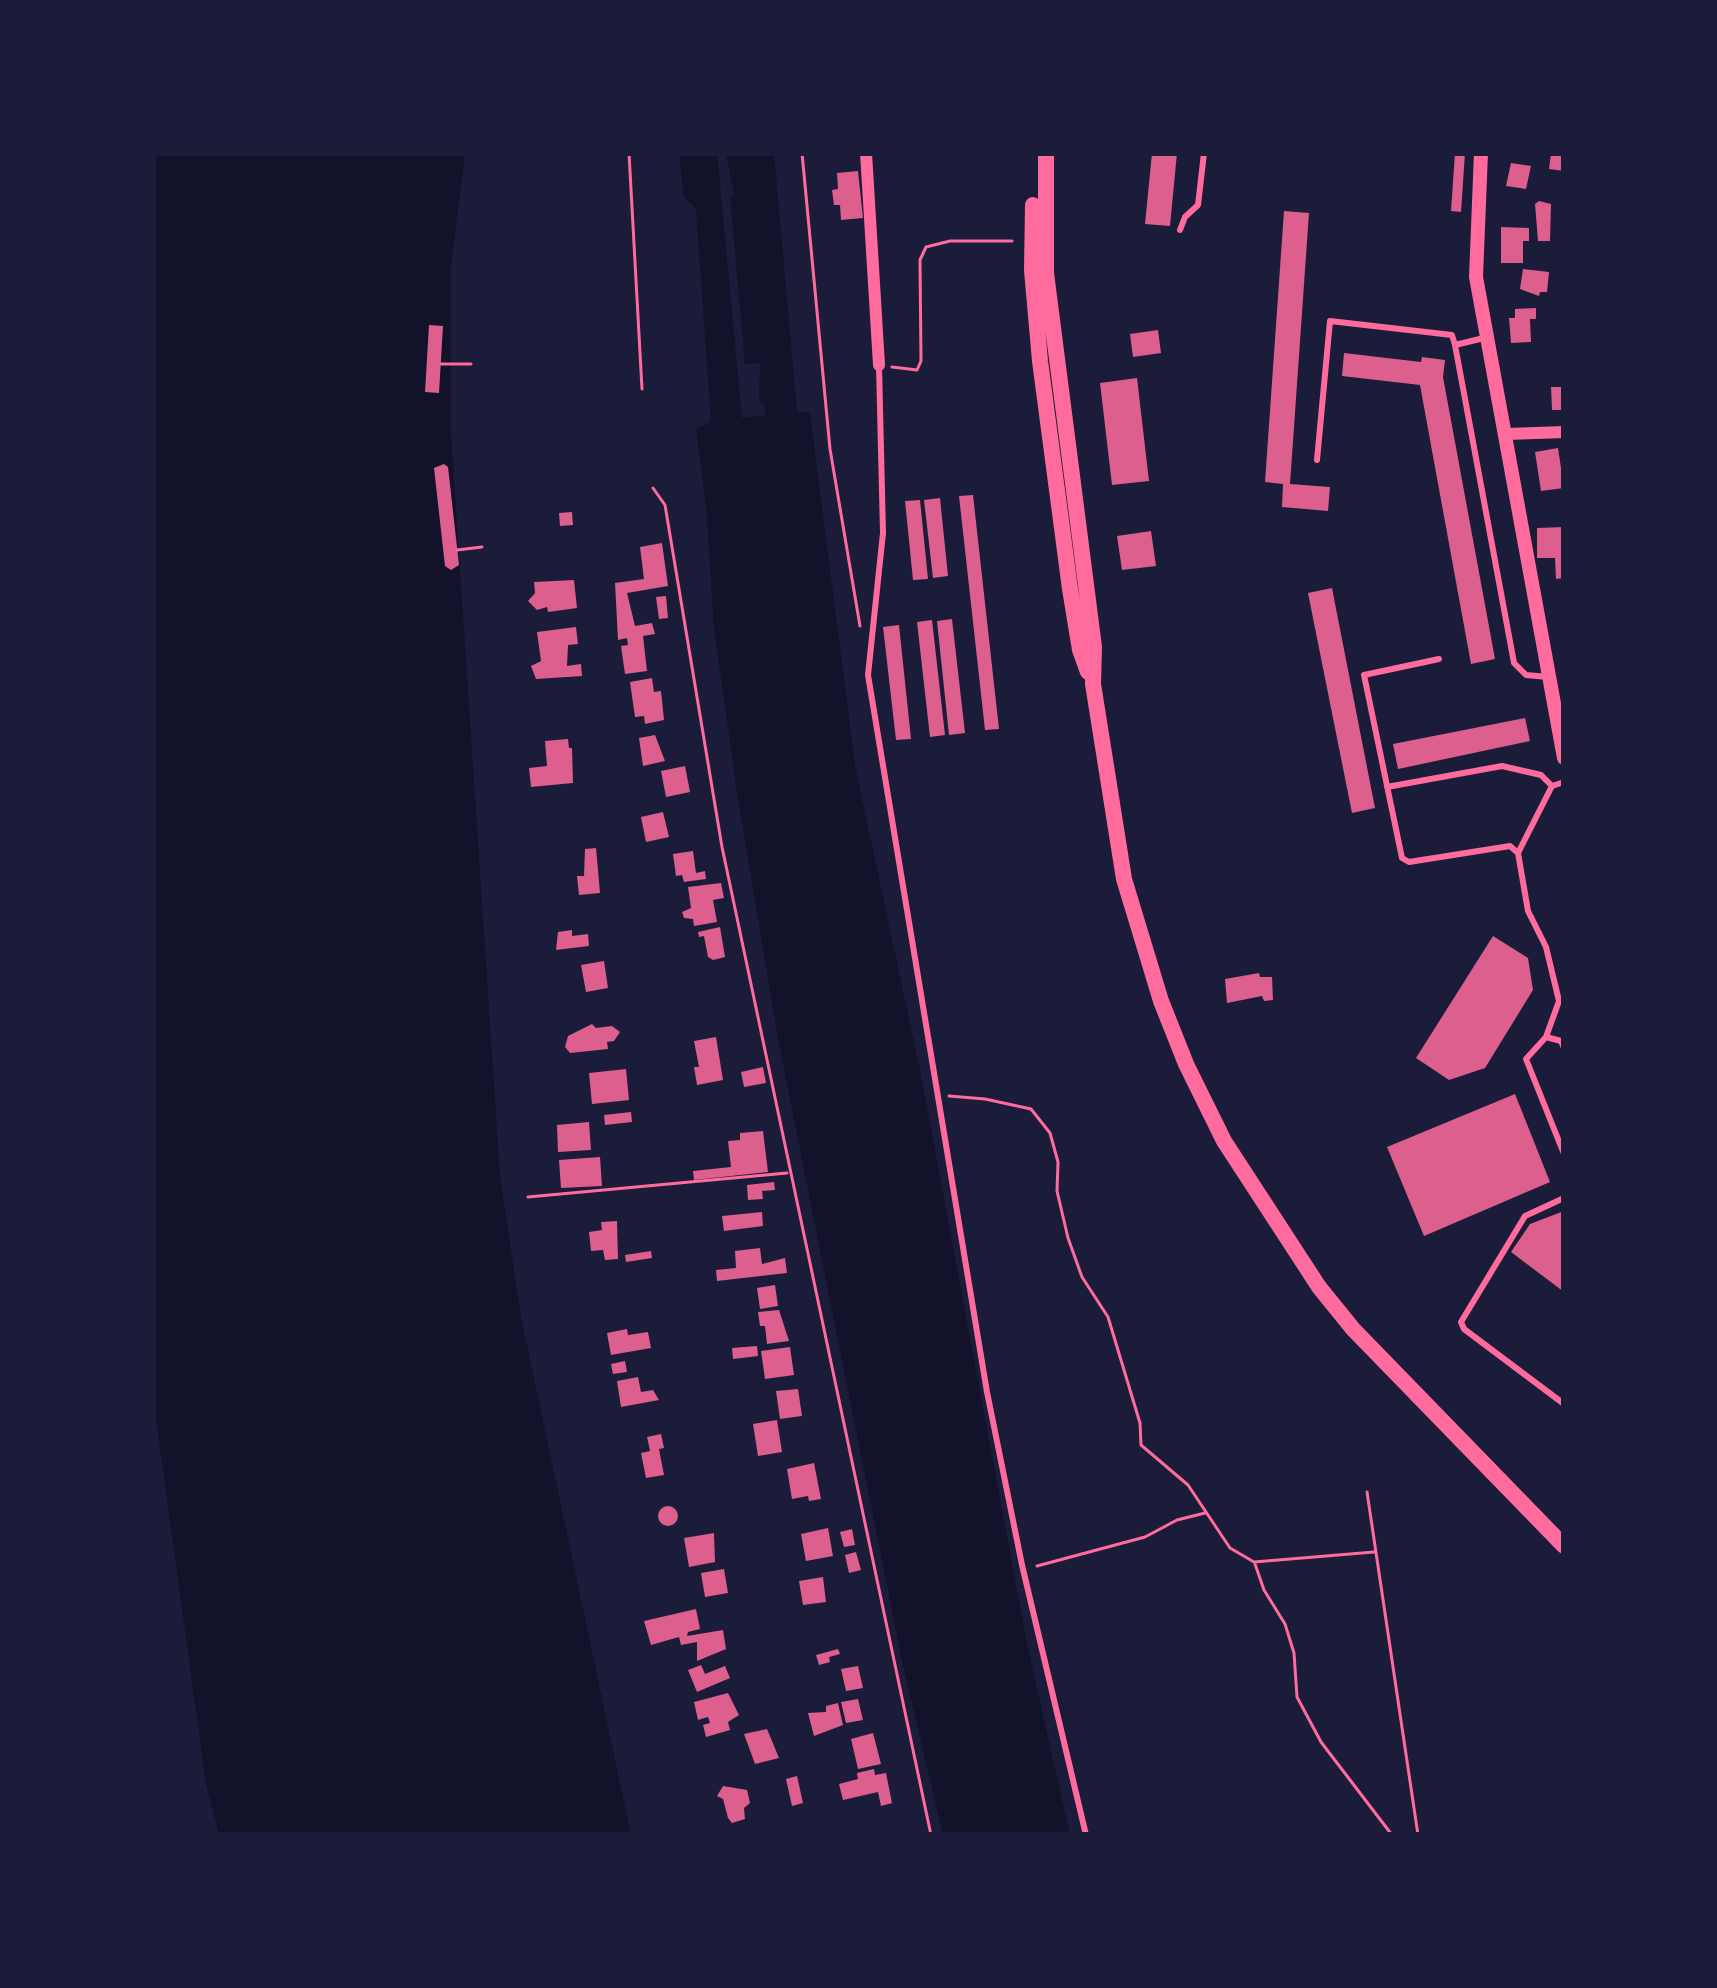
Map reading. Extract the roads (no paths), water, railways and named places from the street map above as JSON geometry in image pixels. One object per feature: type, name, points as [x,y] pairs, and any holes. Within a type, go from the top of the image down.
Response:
[{"type":"main road","points":[[1036,153],[1031,238],[1040,361],[1070,589],[1080,650],[1093,685]]},
{"type":"main road","points":[[1046,153],[1046,273],[1112,825],[1136,921],[1186,1064],[1224,1141],[1288,1244],[1353,1329],[1564,1546]]},
{"type":"street","points":[[866,153],[879,365]]},
{"type":"street","points":[[1481,153],[1474,260],[1564,758]]},
{"type":"street","points":[[1508,434],[1564,432]]},
{"type":"lane","points":[[1180,230],[1198,205],[1204,153]]},
{"type":"lane","points":[[1317,460],[1330,321],[1452,335],[1514,663],[1526,675],[1550,677]]},
{"type":"lane","points":[[1455,345],[1487,338]]},
{"type":"lane","points":[[879,365],[883,532],[868,675],[987,1392],[1086,1835]]},
{"type":"lane","points":[[1439,659],[1364,675],[1402,858],[1409,862],[1510,846],[1517,853],[1528,911],[1546,947],[1558,1001],[1546,1037],[1526,1059],[1564,1154]]},
{"type":"lane","points":[[1387,787],[1502,766],[1541,776],[1552,786]]},
{"type":"lane","points":[[1517,853],[1552,786],[1564,782]]},
{"type":"lane","points":[[1546,1037],[1562,1041],[1564,1048]]},
{"type":"lane","points":[[1564,1198],[1525,1216],[1461,1322],[1464,1330],[1564,1404]]}]
